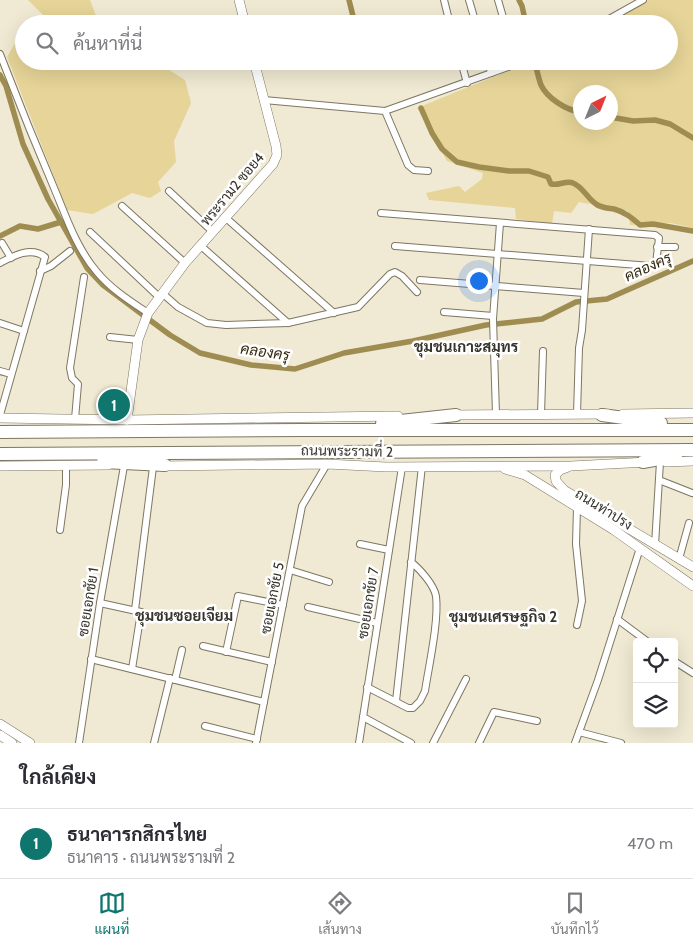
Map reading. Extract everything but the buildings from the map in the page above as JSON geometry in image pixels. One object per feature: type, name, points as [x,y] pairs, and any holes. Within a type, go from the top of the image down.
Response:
[{"type":"highway","points":[[304,430],[456,415]]},
{"type":"highway","points":[[602,415],[693,429]]},
{"type":"highway","name":"ถนนพระรามที่ 2","points":[[0,432],[693,429]]},
{"type":"highway","points":[[644,462],[693,452]]},
{"type":"highway","name":"ถนนพระรามที่ 2","points":[[0,456],[693,452]]},
{"type":"highway","points":[[0,456],[159,466]]},
{"type":"main road","points":[[239,0],[243,15]]},
{"type":"main road","name":"พระราม2 ซอย4","points":[[138,340],[147,314],[160,295],[185,263],[273,164],[277,155],[256,70]]},
{"type":"main road","points":[[127,420],[138,340]]},
{"type":"main road","points":[[0,416],[127,420],[693,413]]},
{"type":"main road","name":"ถนนพระรามที่ 2","points":[[0,466],[327,464],[402,467],[571,466],[644,462],[693,462]]},
{"type":"main road","name":"ถนนท่าปรง","points":[[495,466],[525,476],[640,548],[693,586]]},
{"type":"main road","name":"ถนนท่าปรง","points":[[571,466],[557,472],[555,477],[558,485],[693,567]]},
{"type":"main road","points":[[0,724],[30,743]]},
{"type":"main road","points":[[0,735],[12,743]]},
{"type":"street","points":[[444,0],[448,15]]},
{"type":"street","points":[[469,0],[473,15]]},
{"type":"street","points":[[498,0],[502,15]]},
{"type":"street","points":[[615,15],[641,0]]},
{"type":"street","points":[[0,54],[30,133],[79,244],[89,261],[105,280],[147,314]]},
{"type":"street","points":[[463,70],[467,83]]},
{"type":"street","points":[[264,100],[384,111],[467,83],[499,70]]},
{"type":"street","points":[[384,111],[408,165],[414,170],[428,171]]},
{"type":"street","points":[[169,191],[213,232]]},
{"type":"street","points":[[122,206],[185,263]]},
{"type":"street","points":[[381,213],[589,229],[655,235],[659,238],[656,264],[651,266],[395,246]]},
{"type":"street","points":[[226,218],[334,313]]},
{"type":"street","points":[[496,414],[492,326],[500,223]]},
{"type":"street","points":[[577,414],[579,348],[588,261],[589,229]]},
{"type":"street","points":[[90,232],[160,295],[207,323],[226,326],[288,323],[358,307],[392,273],[399,273],[417,292]]},
{"type":"street","points":[[2,243],[11,258]]},
{"type":"street","points":[[201,246],[288,323]]},
{"type":"street","points":[[658,247],[675,247]]},
{"type":"street","points":[[40,272],[70,251]]},
{"type":"street","points":[[0,263],[25,252],[43,255],[44,258],[0,416]]},
{"type":"street","points":[[75,419],[78,384],[72,378],[70,368],[84,277]]},
{"type":"street","points":[[420,280],[496,286],[583,298]]},
{"type":"street","points":[[444,312],[493,317]]},
{"type":"street","points":[[0,323],[24,331]]},
{"type":"street","points":[[110,337],[138,340]]},
{"type":"street","points":[[541,414],[543,351]]},
{"type":"street","points":[[0,371],[11,374]]},
{"type":"street","points":[[655,545],[660,462]]},
{"type":"street","name":"ซอยเอกชัย 5","points":[[256,741],[302,506],[327,464]]},
{"type":"street","points":[[60,530],[66,485],[66,465]]},
{"type":"street","name":"ซอยเอกชัย 1","points":[[79,743],[100,603],[124,466]]},
{"type":"street","points":[[135,610],[159,466]]},
{"type":"street","points":[[396,702],[422,466]]},
{"type":"street","name":"ซอยเอกชัย 7","points":[[359,743],[402,467]]},
{"type":"street","points":[[659,480],[692,493]]},
{"type":"street","points":[[577,508],[576,544],[582,601],[577,625]]},
{"type":"street","points":[[679,560],[688,523]]},
{"type":"street","points":[[360,544],[389,550]]},
{"type":"street","points":[[575,743],[598,680],[640,548]]},
{"type":"street","points":[[367,687],[408,708],[413,708],[420,701],[425,691],[436,617],[436,595],[421,569],[411,562]]},
{"type":"street","points":[[290,570],[329,582]]},
{"type":"street","points":[[226,652],[238,596],[283,605]]},
{"type":"street","points":[[100,603],[141,612],[132,669]]},
{"type":"street","points":[[308,607],[378,623]]},
{"type":"street","points":[[617,619],[643,638]]},
{"type":"street","points":[[203,646],[272,662]]},
{"type":"street","points":[[154,743],[182,650]]},
{"type":"street","points":[[91,659],[264,702]]},
{"type":"street","points":[[678,663],[693,673]]},
{"type":"street","points":[[433,743],[466,679]]},
{"type":"street","points":[[479,743],[494,712],[537,721]]},
{"type":"street","points":[[363,717],[410,743]]},
{"type":"street","points":[[205,726],[256,741]]},
{"type":"street","points":[[579,732],[621,743]]},
{"type":"shaded area","points":[[28,0],[90,0],[96,15],[43,15]]},
{"type":"shaded area","points":[[649,0],[693,0],[693,228],[671,223],[630,225],[628,211],[579,202],[571,213],[554,211],[552,224],[516,219],[515,208],[429,200],[426,193],[459,186],[465,192],[482,179],[483,173],[447,161],[417,108],[510,70],[678,70],[678,15],[622,15]]},
{"type":"shaded area","points":[[14,45],[15,70],[169,70],[185,80],[191,103],[174,141],[176,162],[158,182],[161,191],[150,198],[132,193],[93,214],[67,210],[7,57]]},
{"type":"waterway","points":[[349,0],[353,15]]},
{"type":"waterway","points":[[519,0],[524,15]]},
{"type":"waterway","points":[[537,70],[541,85],[552,99],[573,110]]},
{"type":"waterway","name":"คลองครุ","points":[[0,75],[6,86],[23,144],[48,199],[87,268],[103,285],[170,335],[200,353],[251,365],[295,369],[344,353],[413,341],[486,325],[542,319],[576,302],[607,299],[693,261]]},
{"type":"waterway","points":[[421,108],[432,133],[442,149],[457,162],[509,171],[529,171],[548,177],[551,184],[573,183],[580,187],[593,202],[605,208],[622,212],[640,225],[653,224],[693,231]]},
{"type":"waterway","points":[[618,118],[633,121],[655,120],[670,124],[693,138]]},
{"type":"waterway","points":[[0,236],[20,226],[38,229],[61,222]]},
{"type":"place","name":"ธนาคารกสิกรไทย","points":[[114,405]]},
{"type":"district","name":"ชุมชนเกาะสมุทร","points":[[466,347]]},
{"type":"district","name":"ชุมชนซอยเจียม","points":[[184,616]]},
{"type":"district","name":"ชุมชนเศรษฐกิจ 2","points":[[503,617]]}]
